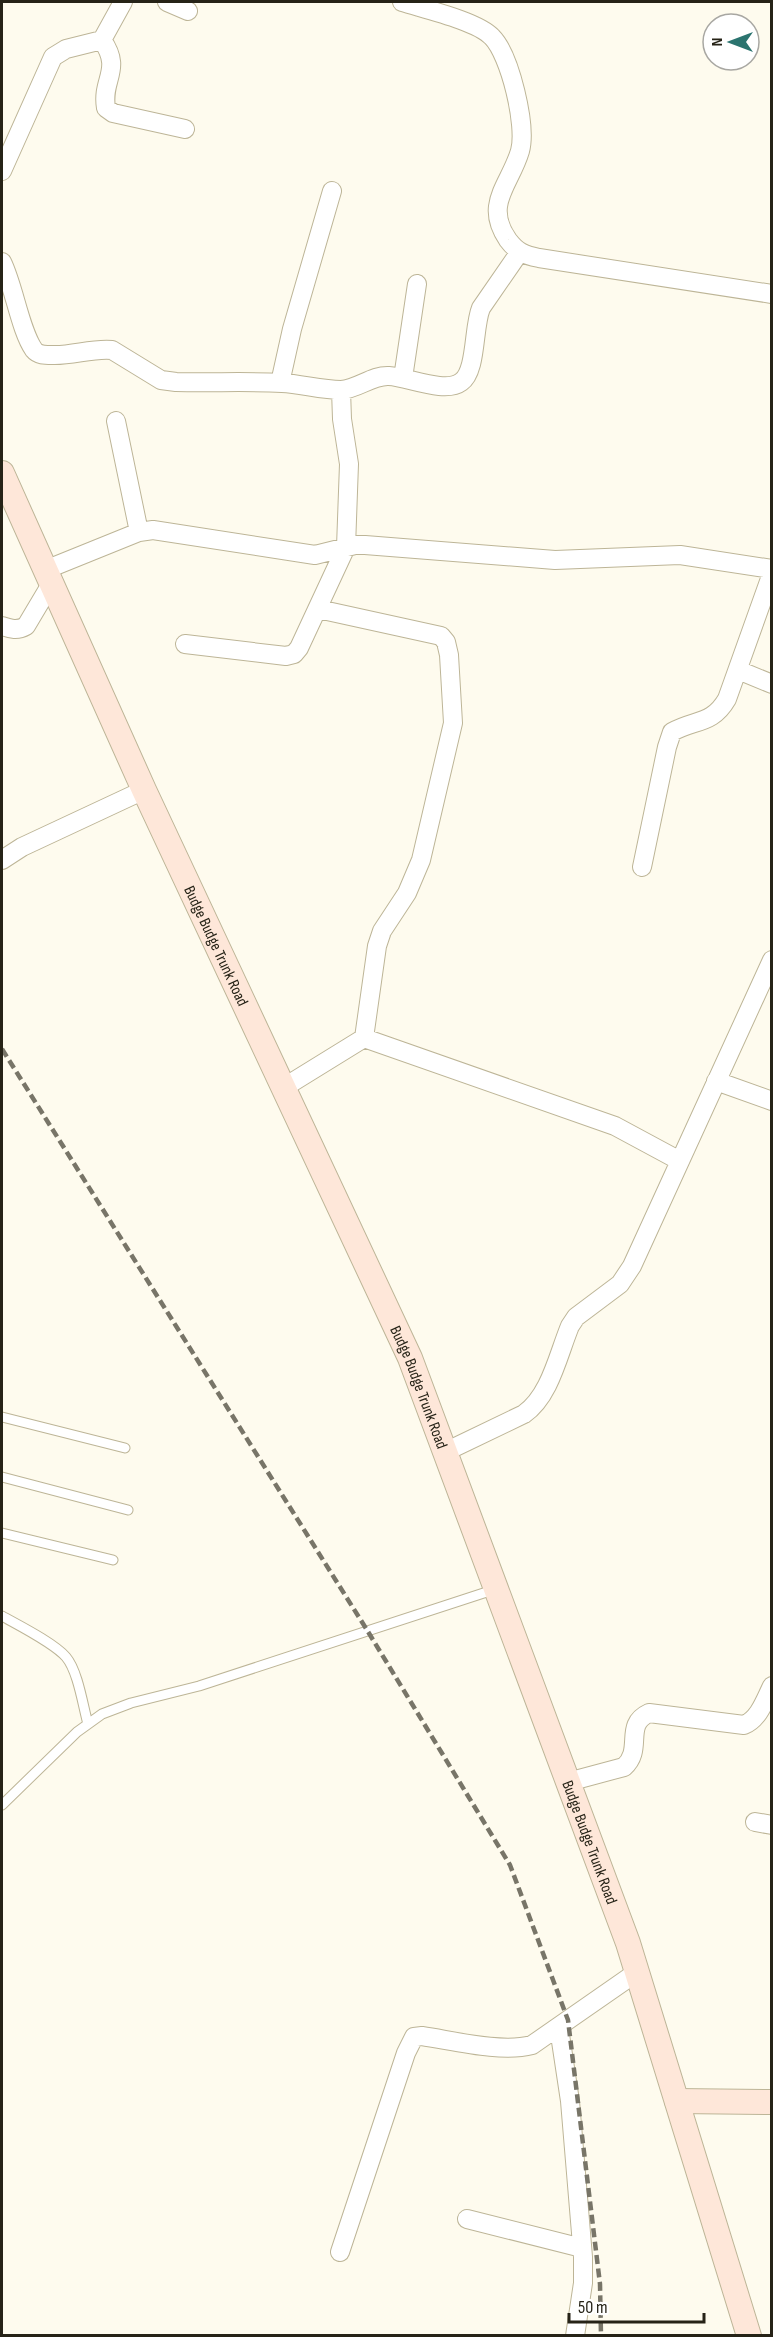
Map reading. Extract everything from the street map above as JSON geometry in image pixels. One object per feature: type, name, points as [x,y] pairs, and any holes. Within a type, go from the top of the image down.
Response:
[{"type":"main road","name":"Budge Budge Trunk Road","points":[[2,473],[10,509],[48,577],[144,790],[410,1358],[637,1972],[749,2336]]},
{"type":"main road","points":[[677,2101],[771,2102]]},
{"type":"street","points":[[2,171],[53,57],[66,49],[102,40],[123,2]]},
{"type":"street","points":[[167,2],[188,11]]},
{"type":"street","points":[[402,2],[424,5],[479,28],[491,35],[504,57],[520,118],[521,139],[520,150],[497,205],[497,215],[504,234],[519,253],[538,258],[771,294]]},
{"type":"street","points":[[102,40],[112,58],[105,99],[106,108],[113,113],[184,129]]},
{"type":"street","points":[[280,383],[292,330],[332,191]]},
{"type":"street","points":[[2,262],[27,334],[34,350],[39,354],[71,355],[112,350],[161,380],[280,383],[341,390],[378,377],[388,376],[436,385],[450,386],[460,383],[467,376],[477,317],[488,296],[519,253]]},
{"type":"street","points":[[403,378],[417,284]]},
{"type":"street","points":[[184,644],[286,656],[294,654],[299,648],[346,548],[349,464],[342,419],[341,390]]},
{"type":"street","points":[[116,421],[139,532]]},
{"type":"street","points":[[2,626],[20,630],[26,626],[48,577],[139,532],[153,530],[315,555],[365,545],[555,560],[680,555],[771,571],[727,699],[716,715],[672,732],[642,867]]},
{"type":"street","points":[[318,609],[441,636],[446,642],[449,655],[454,709],[446,760],[421,860],[406,893],[382,931],[377,946],[364,1038]]},
{"type":"street","points":[[738,670],[771,684]]},
{"type":"street","points":[[2,860],[22,847],[144,790]]},
{"type":"street","points":[[445,1452],[534,1407],[544,1392],[570,1326],[576,1317],[620,1284],[632,1266],[771,960]]},
{"type":"street","points":[[283,1088],[364,1038]]},
{"type":"street","points":[[364,1038],[615,1126],[680,1161]]},
{"type":"street","points":[[716,1081],[771,1101]]},
{"type":"street","points":[[568,1782],[624,1767],[634,1755],[636,1724],[640,1718],[649,1713],[744,1725],[751,1722],[758,1713],[771,1686]]},
{"type":"street","points":[[340,2252],[406,2053],[414,2037],[522,2048],[532,2045],[559,2028],[637,1972]]},
{"type":"street","points":[[559,2028],[570,2101],[582,2248],[583,2283],[575,2336]]},
{"type":"street","points":[[467,2219],[582,2248]]},
{"type":"lane","points":[[2,1417],[125,1448]]},
{"type":"lane","points":[[2,1477],[128,1510]]},
{"type":"lane","points":[[2,1533],[113,1560]]},
{"type":"lane","points":[[2,1805],[88,1724],[102,1714],[131,1703],[199,1686],[496,1590]]},
{"type":"lane","points":[[2,1616],[67,1658],[88,1724]]},
{"type":"railway","points":[[2,1049],[367,1630],[510,1865],[568,2020],[600,2284],[601,2336]]}]
